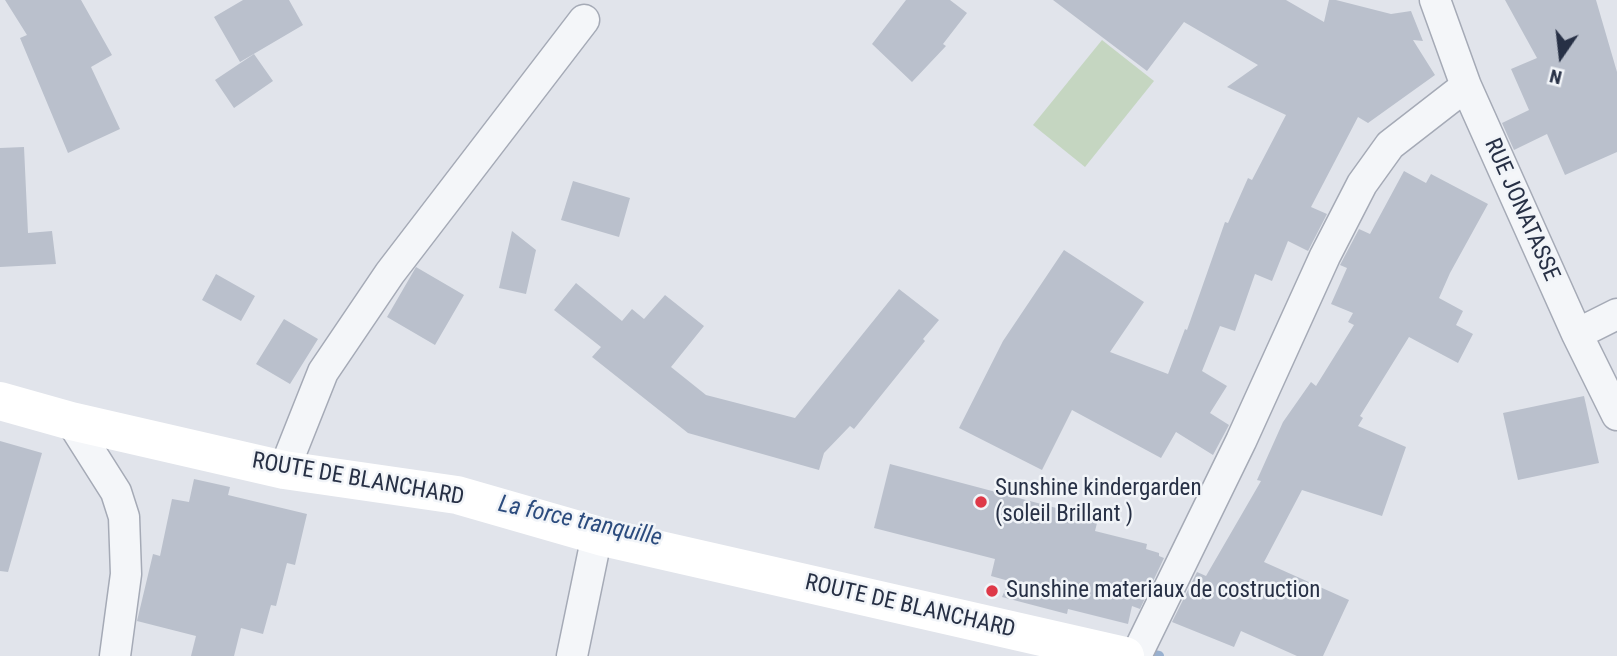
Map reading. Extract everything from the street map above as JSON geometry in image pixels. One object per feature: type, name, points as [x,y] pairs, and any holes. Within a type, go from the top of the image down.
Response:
[{"type":"street","name":"RUE JONATASSE","points":[[1435,0],[1466,86],[1577,334],[1617,415]]},
{"type":"street","points":[[284,470],[323,372],[330,361],[390,273],[584,20]]},
{"type":"street","points":[[1136,656],[1241,441],[1325,256],[1362,184],[1390,145],[1466,86]]},
{"type":"street","points":[[1577,334],[1617,314]]},
{"type":"street","name":"ROUTE DE BLANCHARD","points":[[0,401],[71,421],[284,470],[457,495],[597,535],[1125,656]]},
{"type":"street","points":[[71,421],[116,492],[124,517],[126,575],[115,656]]},
{"type":"street","points":[[572,656],[597,535]]},
{"type":"green space","points":[[1102,40],[1154,81],[1085,167],[1033,125]]},
{"type":"building","points":[[5,0],[81,0],[112,55],[91,67],[120,129],[68,153],[20,38],[27,35]]},
{"type":"building","points":[[243,0],[289,0],[303,25],[240,62],[214,17]]},
{"type":"building","points":[[906,0],[950,0],[967,13],[943,44],[946,46],[912,82],[872,44]]},
{"type":"building","points":[[1053,0],[1286,0],[1324,22],[1329,0],[1391,14],[1411,11],[1423,41],[1413,40],[1435,75],[1368,123],[1358,117],[1311,207],[1327,214],[1308,251],[1288,241],[1272,281],[1255,274],[1235,331],[1220,326],[1202,371],[1227,386],[1210,413],[1229,425],[1213,455],[1176,432],[1161,458],[1072,410],[1042,470],[959,428],[1003,341],[1064,250],[1144,302],[1110,352],[1168,374],[1185,329],[1187,330],[1225,222],[1228,223],[1248,178],[1252,180],[1286,115],[1227,87],[1258,65],[1184,22],[1147,71]]},
{"type":"building","points":[[1505,0],[1596,0],[1617,72],[1617,152],[1565,175],[1547,134],[1514,150],[1502,123],[1529,110],[1511,69],[1537,58]]},
{"type":"building","points":[[254,54],[273,81],[234,108],[215,80]]},
{"type":"building","points":[[24,147],[28,233],[52,231],[56,264],[0,267],[0,148]]},
{"type":"building","points":[[1404,171],[1426,183],[1431,174],[1488,204],[1439,298],[1463,311],[1456,325],[1473,334],[1458,363],[1409,337],[1360,416],[1363,418],[1358,426],[1406,447],[1382,516],[1302,490],[1264,562],[1349,600],[1323,656],[1297,656],[1241,631],[1234,647],[1172,622],[1197,572],[1206,576],[1261,481],[1257,480],[1283,422],[1311,382],[1316,386],[1354,325],[1348,322],[1353,313],[1331,304],[1347,268],[1340,265],[1359,229],[1370,234]]},
{"type":"building","points":[[573,181],[630,198],[619,237],[561,220]]},
{"type":"building","points":[[512,231],[536,250],[526,294],[499,288]]},
{"type":"building","points":[[416,267],[464,295],[435,345],[387,317]]},
{"type":"building","points":[[216,274],[255,296],[241,321],[202,300]]},
{"type":"building","points":[[576,283],[622,321],[632,309],[644,319],[665,295],[704,326],[671,367],[706,395],[795,418],[899,289],[939,320],[854,429],[850,426],[824,453],[819,470],[688,433],[592,357],[601,347],[554,310]]},
{"type":"building","points":[[284,319],[318,339],[290,384],[256,364]]},
{"type":"building","points":[[1584,396],[1599,463],[1518,480],[1503,413]]},
{"type":"building","points":[[0,441],[42,453],[8,572],[0,571]]},
{"type":"building","points":[[890,464],[1098,519],[1095,531],[1147,544],[1146,549],[1159,553],[1159,556],[1164,558],[1140,609],[1132,606],[1128,624],[1068,609],[1067,614],[1002,597],[1009,581],[991,576],[995,559],[874,528]]},
{"type":"building","points":[[194,479],[230,487],[228,495],[307,514],[295,565],[287,563],[276,606],[271,605],[263,634],[241,628],[234,656],[191,656],[196,636],[137,621],[153,554],[160,556],[172,499],[189,502]]},
{"type":"waterway","name":"La force tranquille","points":[[1139,652],[1159,656]]},
{"type":"place","name":"Sunshine kindergarden (soleil Brillant )","points":[[981,502]]},
{"type":"place","name":"Sunshine materiaux de costruction","points":[[992,591]]}]
